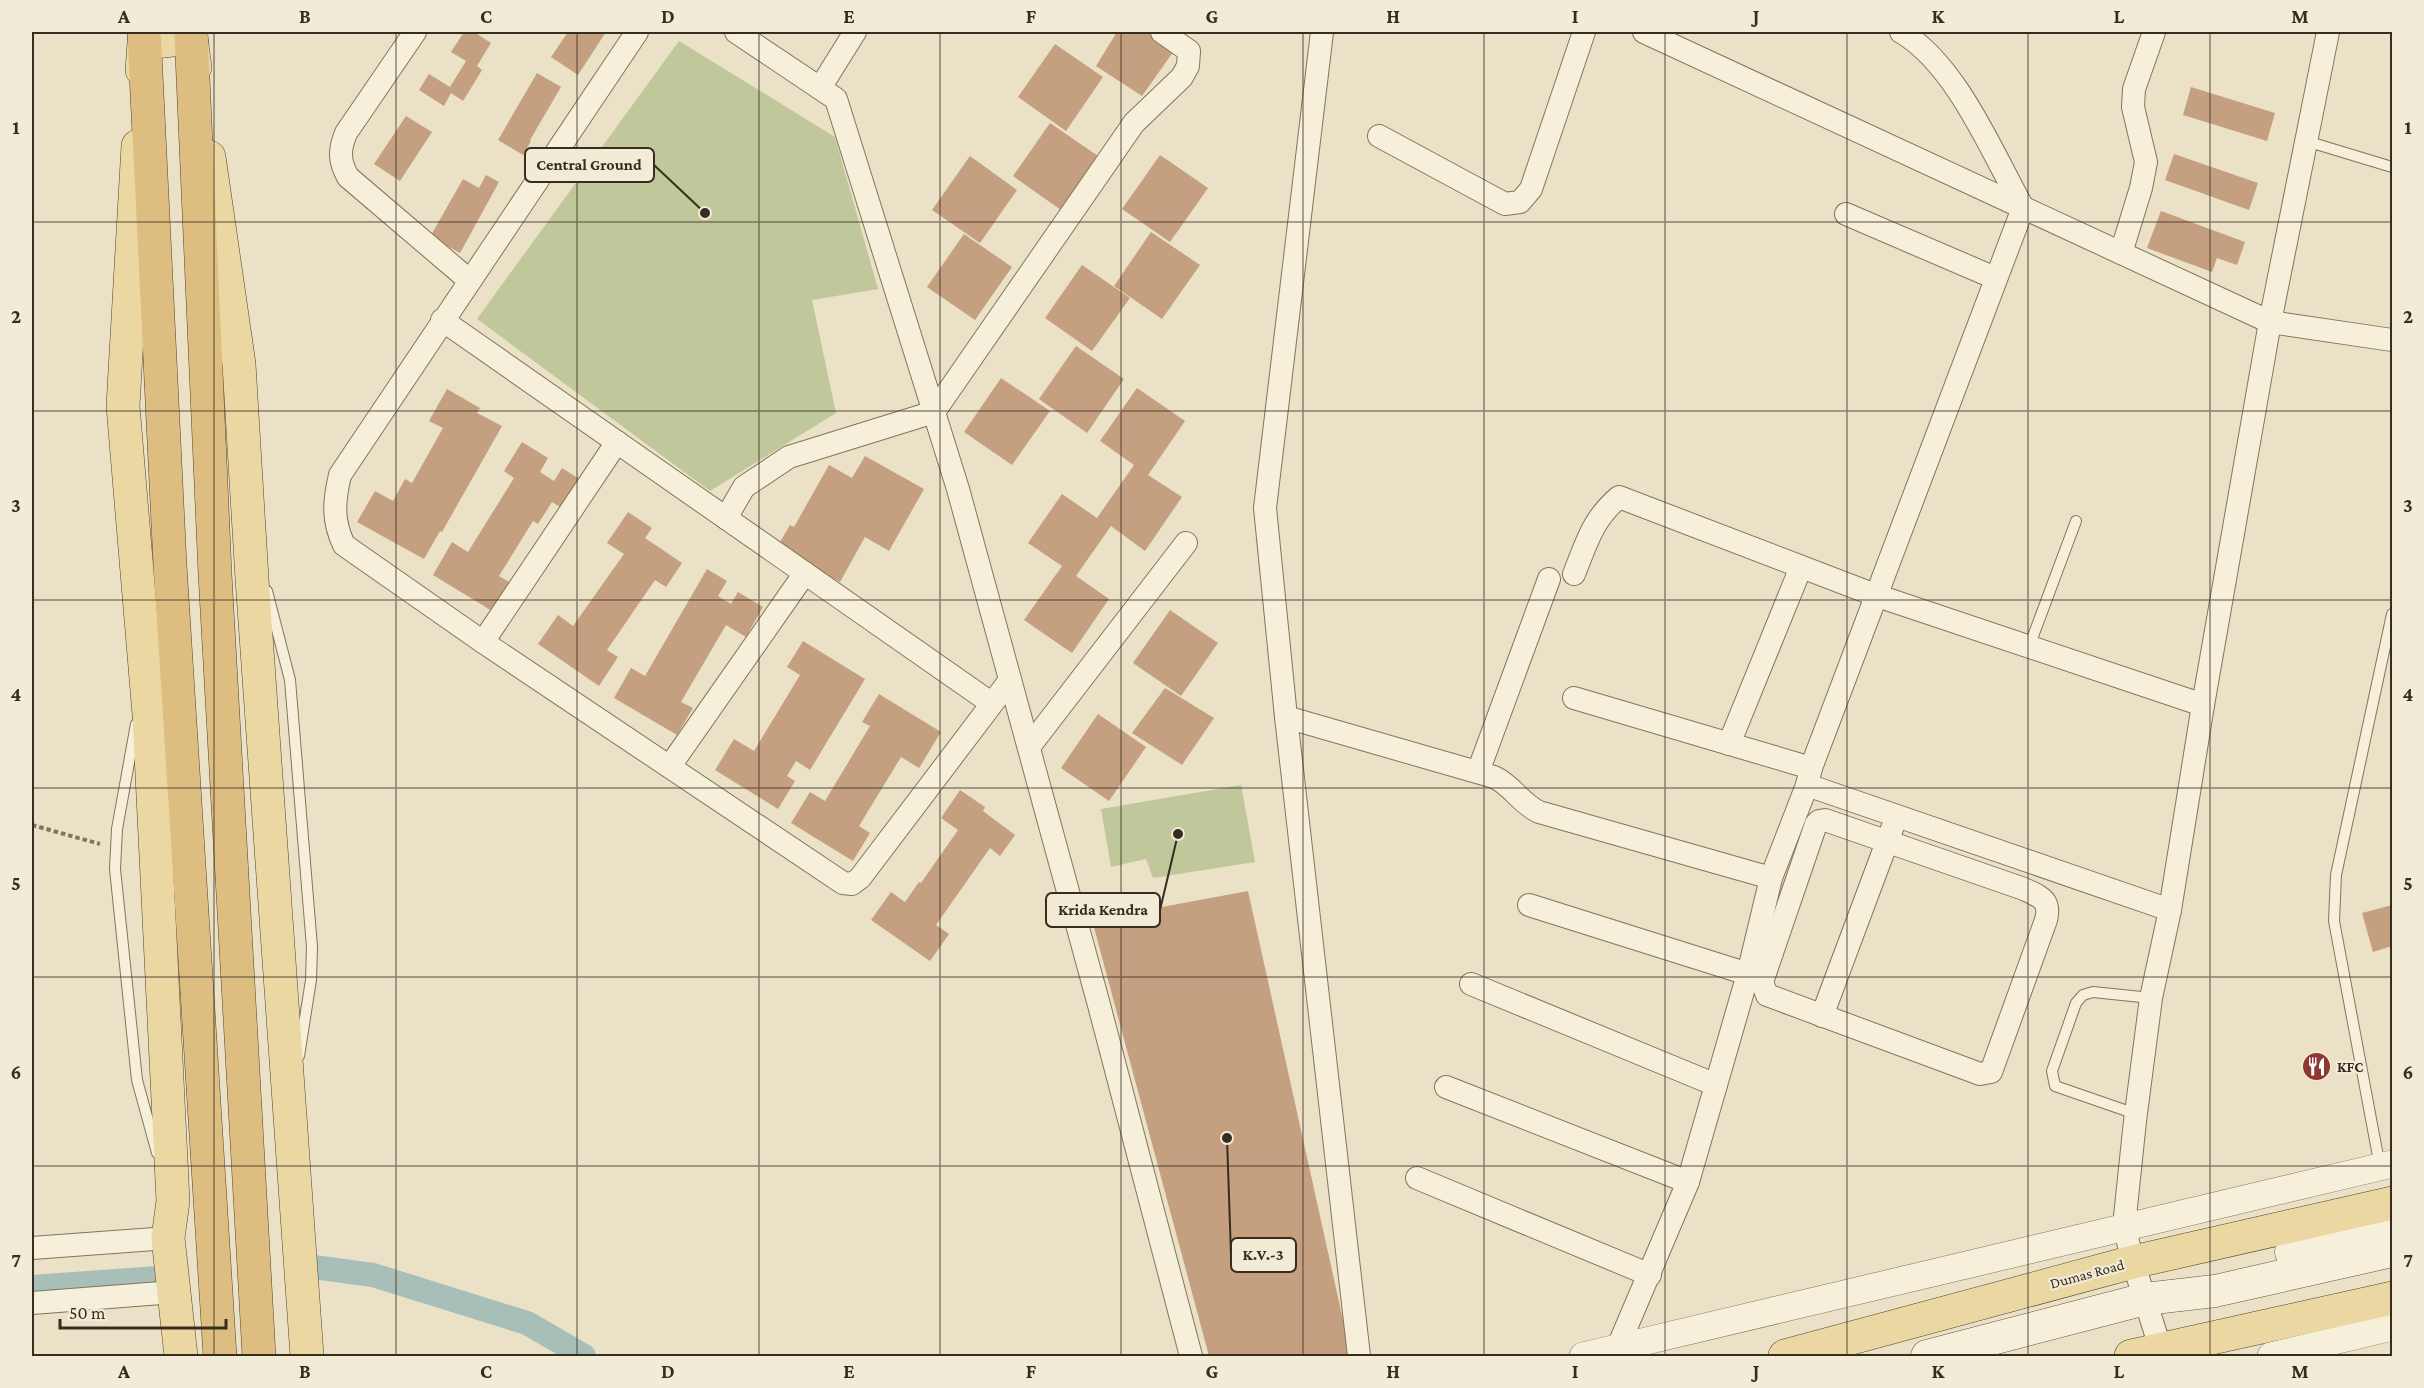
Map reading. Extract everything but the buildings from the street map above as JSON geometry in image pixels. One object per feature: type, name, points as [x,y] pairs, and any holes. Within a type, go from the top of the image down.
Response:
[{"type":"highway","points":[[191,35],[215,574],[259,1356]]},
{"type":"highway","points":[[139,37],[220,1356]]},
{"type":"main road","points":[[181,1356],[168,1238],[172,1201],[146,670],[123,406],[139,37],[191,35],[239,364],[307,1356]]},
{"type":"main road","name":"Dumas Road","points":[[1785,1356],[2133,1262],[2392,1203]]},
{"type":"main road","points":[[2145,1299],[2209,1271],[2392,1228]]},
{"type":"main road","points":[[1927,1356],[2145,1299],[2215,1291],[2392,1251]]},
{"type":"main road","points":[[2167,1352],[2392,1298]]},
{"type":"street","points":[[415,32],[346,133],[341,145],[340,157],[348,177],[470,281]]},
{"type":"street","points":[[637,32],[340,475],[336,495],[336,528],[344,545],[483,642],[843,883],[852,884],[860,878],[1010,680]]},
{"type":"street","points":[[736,32],[836,99],[958,489],[1099,1005],[1191,1356]]},
{"type":"street","points":[[820,88],[855,32]]},
{"type":"street","points":[[726,518],[744,487],[789,457],[934,412],[1134,123],[1182,77],[1188,66],[1189,51],[1162,32]]},
{"type":"street","points":[[1322,32],[1265,508],[1286,717],[1359,1356]]},
{"type":"street","points":[[1379,136],[1505,204],[1520,202],[1531,189],[1584,32]]},
{"type":"street","points":[[1644,32],[2270,322],[2392,340]]},
{"type":"street","points":[[1901,32],[1913,39],[1945,70],[2023,208]]},
{"type":"street","points":[[2121,253],[2141,188],[2146,162],[2133,107],[2134,88],[2154,32]]},
{"type":"street","points":[[2167,1352],[2145,1299],[2124,1227],[2136,1114],[2151,998],[2170,910],[2203,705],[2270,322],[2328,32]]},
{"type":"street","points":[[1617,1349],[1688,1182],[1748,975],[1772,878],[1875,595],[2023,208]]},
{"type":"street","points":[[1846,214],[1995,278]]},
{"type":"street","points":[[442,320],[992,703]]},
{"type":"street","points":[[483,642],[617,442]]},
{"type":"street","points":[[1574,574],[1594,524],[1603,510],[1619,497],[1875,595],[2203,705]]},
{"type":"street","points":[[1029,747],[1186,543]]},
{"type":"street","points":[[1729,744],[1801,567]]},
{"type":"street","points":[[670,766],[805,573]]},
{"type":"street","points":[[1478,772],[1549,579]]},
{"type":"street","points":[[1574,698],[1729,744],[1897,816],[2170,910]]},
{"type":"street","points":[[1286,717],[1506,782],[1516,796],[1527,806],[1539,812],[1772,878]]},
{"type":"street","points":[[1822,1016],[1897,816]]},
{"type":"street","points":[[1825,820],[1888,841],[2024,889],[2040,896],[2049,910],[1991,1072],[1980,1074],[1767,995],[1762,982],[1818,821],[1825,820]]},
{"type":"street","points":[[2045,902],[2056,871]]},
{"type":"street","points":[[1529,905],[1748,975]]},
{"type":"street","points":[[1471,984],[1716,1085]]},
{"type":"street","points":[[1446,1087],[1688,1182]]},
{"type":"street","points":[[1583,1356],[2386,1166]]},
{"type":"street","points":[[1417,1178],[1650,1275]]},
{"type":"street","points":[[32,1248],[168,1238]]},
{"type":"street","points":[[32,1303],[174,1292]]},
{"type":"street","points":[[2271,1356],[2392,1327]]},
{"type":"lane","points":[[2306,141],[2392,167]]},
{"type":"lane","points":[[2029,647],[2076,521]]},
{"type":"lane","points":[[2386,1166],[2334,921],[2336,875],[2392,614]]},
{"type":"lane","points":[[146,670],[115,848],[137,1080],[172,1201]]},
{"type":"lane","points":[[2136,1114],[2055,1086],[2052,1071],[2076,1003],[2084,995],[2093,992],[2151,998]]},
{"type":"path","points":[[32,825],[115,848]]},
{"type":"green space","points":[[679,41],[835,137],[878,289],[812,300],[836,413],[710,491],[477,319]]},
{"type":"green space","points":[[1241,785],[1255,862],[1153,878],[1146,859],[1111,867],[1101,809]]},
{"type":"waterway","points":[[306,1266],[373,1275],[527,1323],[584,1356]]},
{"type":"waterway","points":[[32,1287],[158,1278]]},
{"type":"place","name":"Central Ground","points":[[705,213]]},
{"type":"place","name":"Krida Kendra","points":[[1178,834]]},
{"type":"place","name":"KFC","points":[[2316,1067]]},
{"type":"place","name":"K.V.-3","points":[[1227,1138]]}]
